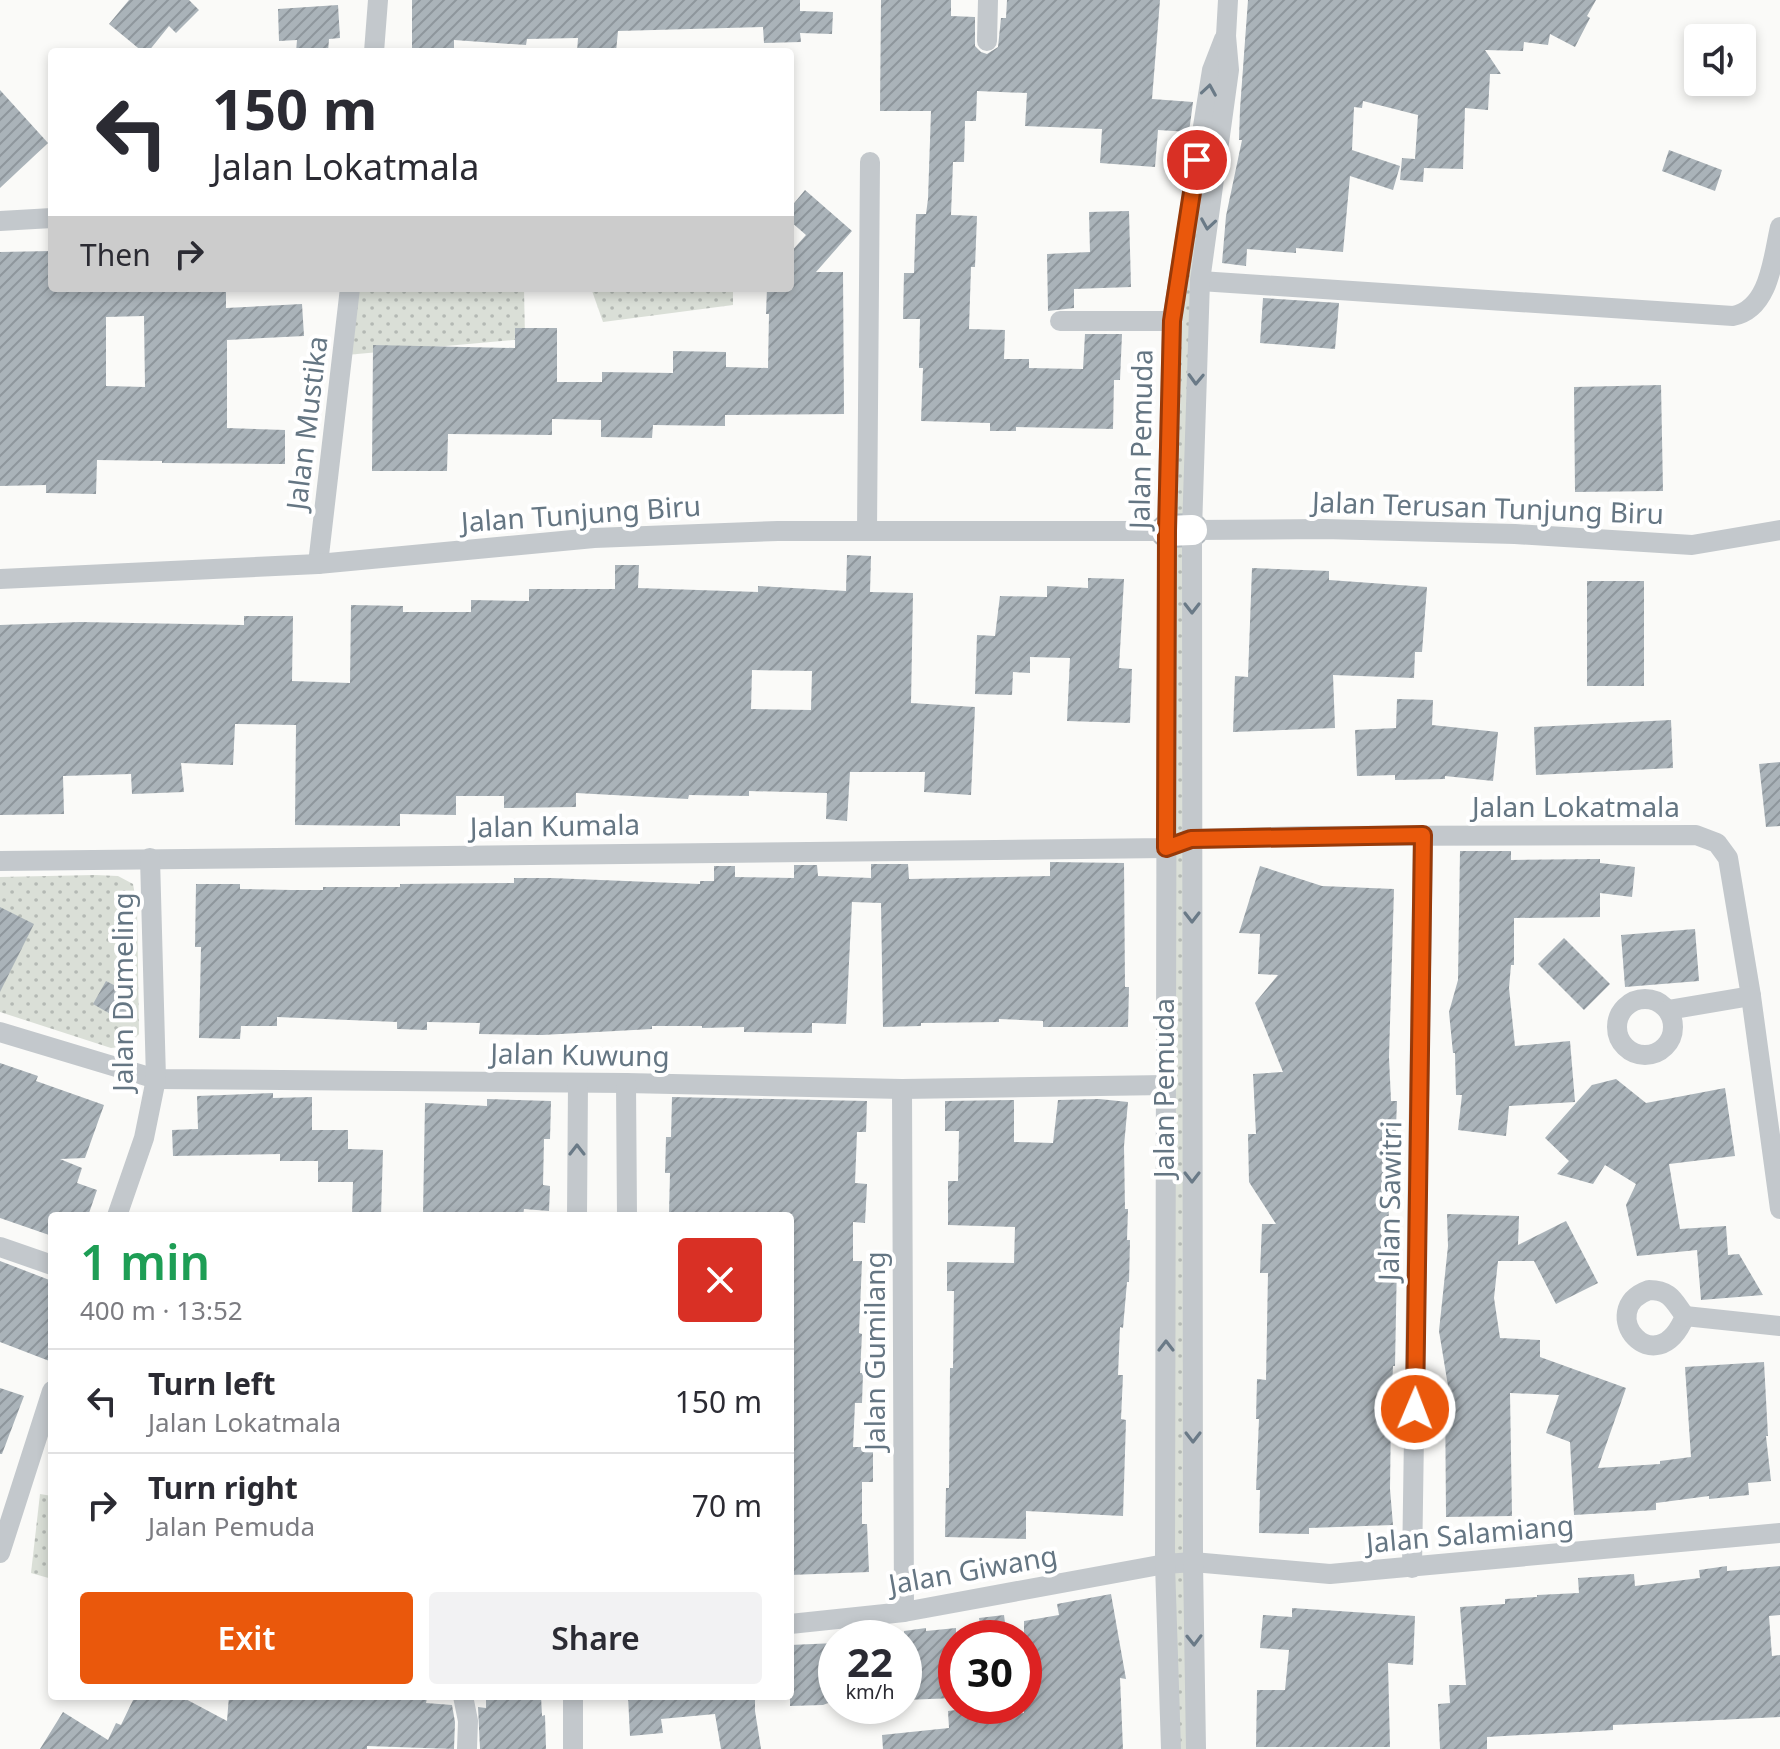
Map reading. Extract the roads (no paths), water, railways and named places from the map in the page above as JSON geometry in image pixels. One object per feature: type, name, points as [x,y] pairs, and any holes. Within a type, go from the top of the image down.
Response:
[{"type":"street","points":[[374,48],[378,0]]},
{"type":"street","points":[[987,41],[988,0]]},
{"type":"street","points":[[1226,36],[1228,0]]},
{"type":"street","name":"Jalan Pemuda","points":[[1171,1749],[1165,1564],[1166,848],[1179,531],[1200,281],[1229,70],[1226,36]]},
{"type":"street","name":"Jalan Pemuda","points":[[1196,1749],[1191,839],[1172,321],[1212,70],[1226,36]]},
{"type":"street","points":[[867,531],[870,162]]},
{"type":"street","points":[[0,221],[48,218]]},
{"type":"street","points":[[1200,281],[1733,316],[1744,314],[1755,304],[1766,284],[1780,227]]},
{"type":"street","name":"Jalan Mustika","points":[[318,564],[350,292]]},
{"type":"street","points":[[1060,321],[1172,321]]},
{"type":"street","name":"Jalan Terusan Tunjung Biru","points":[[1179,531],[1324,529],[1515,534],[1692,545],[1780,530]]},
{"type":"street","name":"Jalan Tunjung Biru","points":[[0,579],[318,564],[594,538],[778,531],[1179,531]]},
{"type":"street","name":"Jalan Lokatmala","points":[[1110,848],[1166,848],[1191,839],[1423,835],[1696,835],[1717,843],[1728,858],[1779,1195]]},
{"type":"street","name":"Jalan Sawitri","points":[[1412,1568],[1423,835]]},
{"type":"street","name":"Jalan Kumala","points":[[0,861],[1110,848]]},
{"type":"street","name":"Jalan Dumeling","points":[[118,1212],[144,1138],[156,1079],[150,858]]},
{"type":"street","points":[[1668,1010],[1751,996]]},
{"type":"street","name":"Jalan Kuwung","points":[[0,1032],[156,1079],[902,1089],[1166,1085]]},
{"type":"street","points":[[577,1212],[578,1083]]},
{"type":"street","points":[[626,1083],[627,1212]]},
{"type":"street","name":"Jalan Gumilang","points":[[902,1089],[904,1612]]},
{"type":"street","points":[[0,1247],[48,1264]]},
{"type":"street","points":[[1685,1316],[1780,1326]]},
{"type":"street","points":[[0,1553],[48,1403]]},
{"type":"street","name":"Jalan Salamiang","points":[[1165,1564],[1193,1562],[1330,1574],[1780,1533]]},
{"type":"street","name":"Jalan Giwang","points":[[794,1624],[904,1612],[1165,1564]]},
{"type":"street","points":[[464,1700],[468,1721],[467,1749]]},
{"type":"street","points":[[573,1700],[573,1749]]}]
